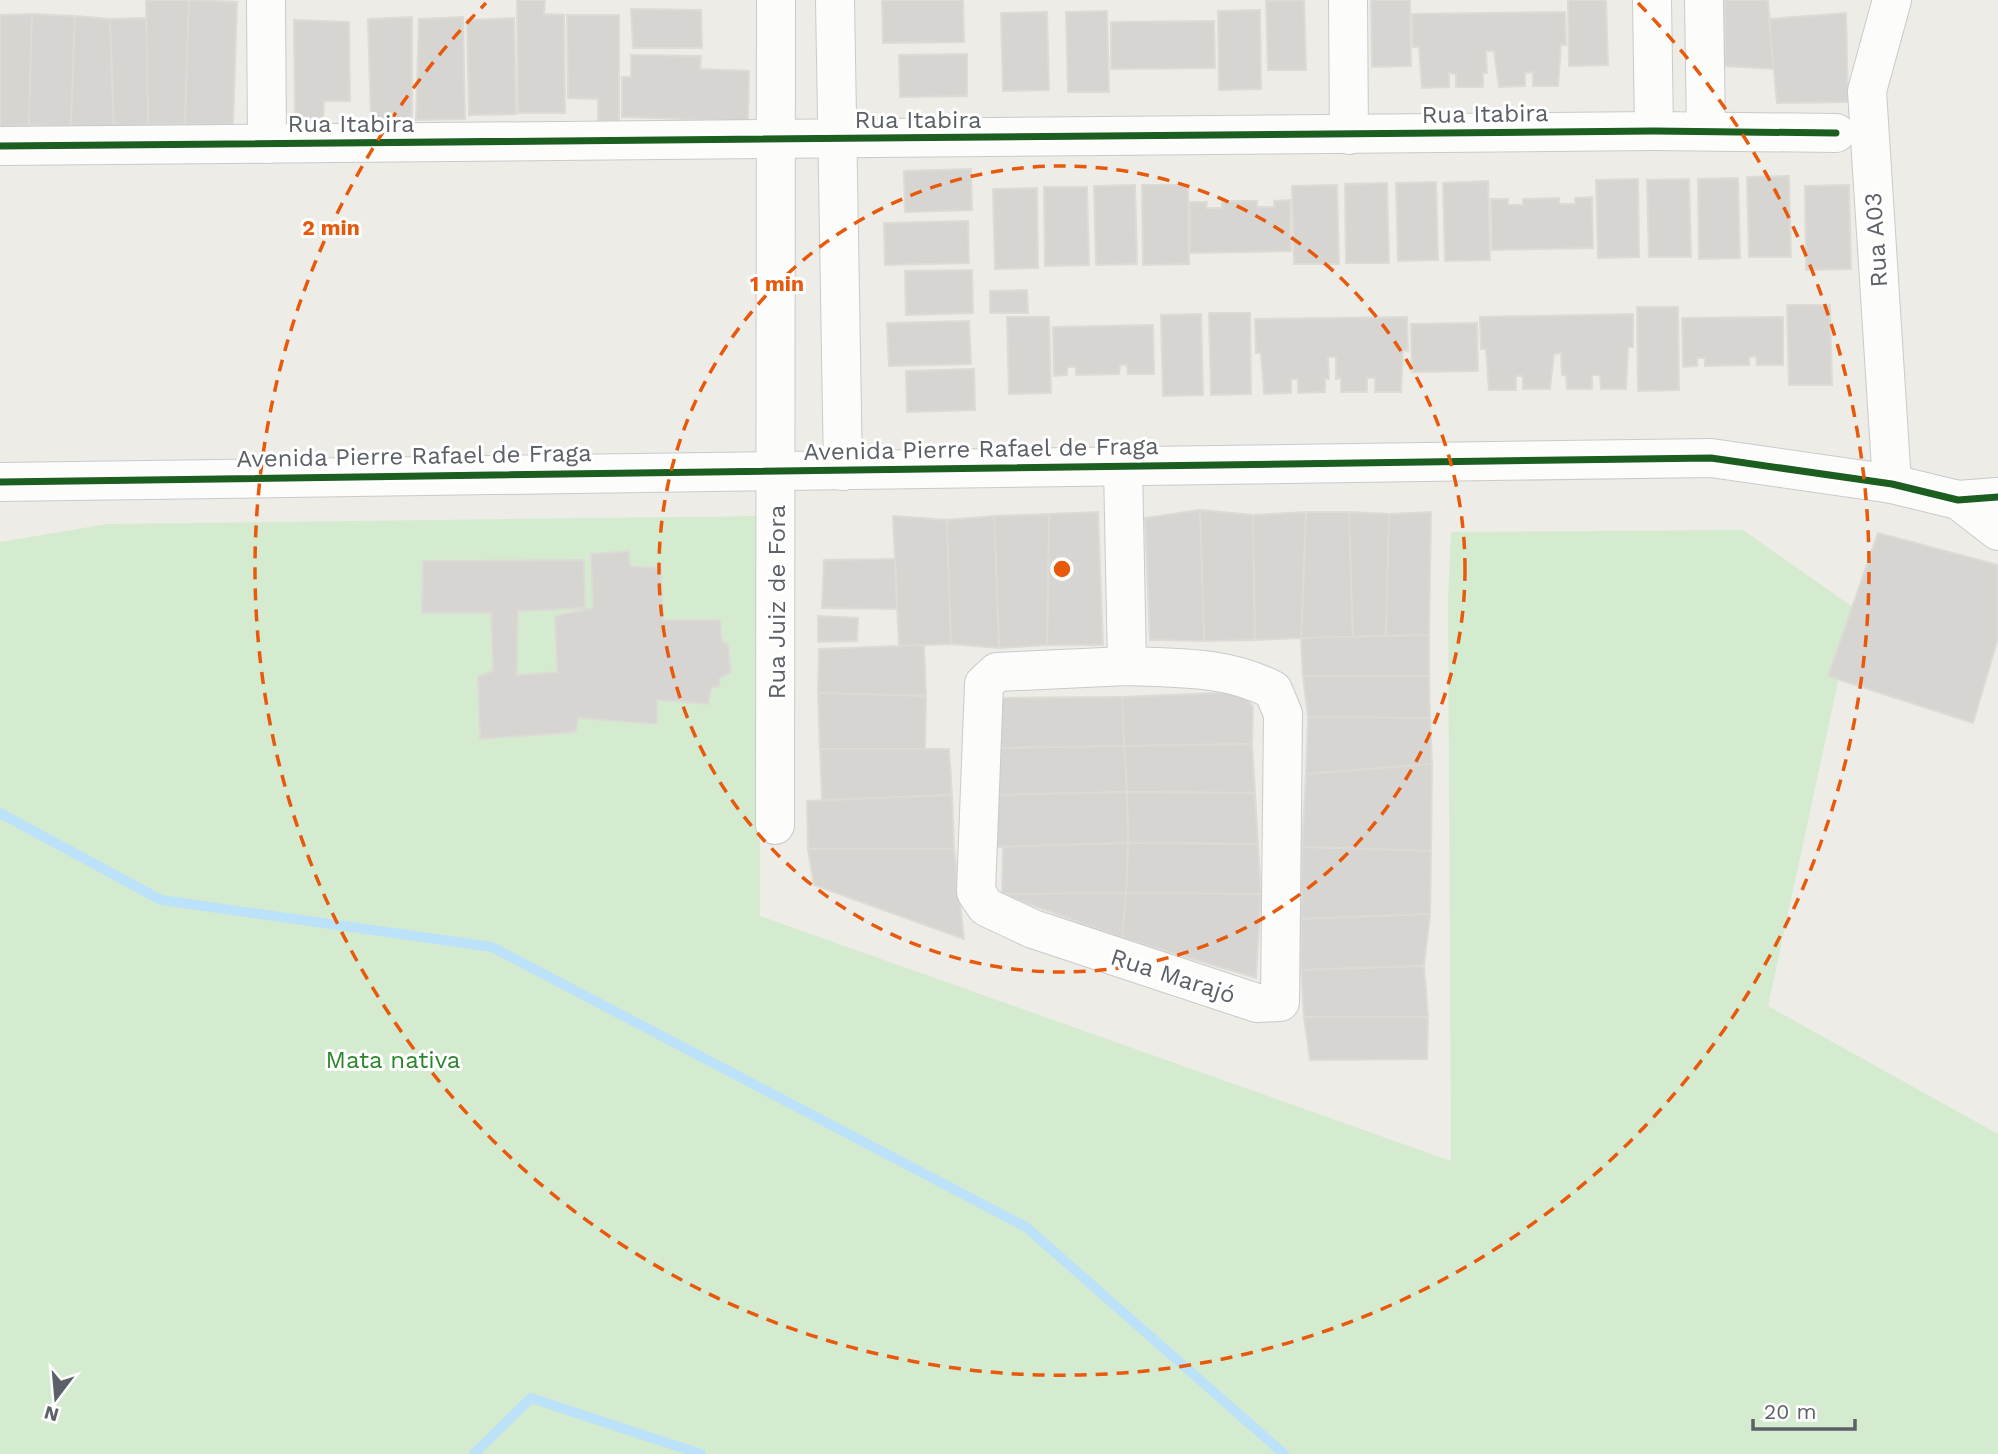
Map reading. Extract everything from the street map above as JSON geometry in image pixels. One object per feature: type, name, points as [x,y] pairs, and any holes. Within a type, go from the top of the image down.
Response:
[{"type":"street","points":[[266,0],[267,144]]},
{"type":"street","name":"Rua Juiz de Fora","points":[[775,825],[778,470],[776,0]]},
{"type":"street","points":[[835,0],[843,471]]},
{"type":"street","points":[[1348,0],[1349,135]]},
{"type":"street","points":[[1652,0],[1654,131]]},
{"type":"street","points":[[1704,0],[1706,131]]},
{"type":"street","name":"Rua A03","points":[[1892,0],[1867,91],[1892,484]]},
{"type":"street","name":"Rua Itabira","points":[[0,146],[1654,131],[1836,133]]},
{"type":"street","name":"Avenida Pierre Rafael de Fraga","points":[[0,482],[1711,458],[1892,484],[1958,500]]},
{"type":"street","points":[[1123,466],[1128,666]]},
{"type":"street","points":[[1958,500],[1998,497]]},
{"type":"street","points":[[1958,500],[1998,531]]},
{"type":"street","name":"Rua Marajó","points":[[1128,666],[1223,671],[1248,677],[1273,690],[1283,714],[1280,1002],[1256,1003],[1033,929],[986,907],[976,891],[984,684],[998,671],[1128,666]]},
{"type":"green space","name":"Mata nativa","points":[[759,516],[760,916],[1451,1161],[1448,598],[1451,532],[1743,530],[1854,608],[1768,1006],[1998,1134],[1998,1454],[0,1454],[0,542],[107,524]]},
{"type":"building","points":[[146,0],[189,0],[185,124],[148,125]]},
{"type":"building","points":[[189,0],[237,2],[233,125],[185,124]]},
{"type":"building","points":[[517,0],[545,0],[544,14],[564,15],[565,113],[518,113]]},
{"type":"building","points":[[882,0],[963,0],[964,42],[883,43]]},
{"type":"building","points":[[1304,0],[1306,70],[1268,70],[1266,1]]},
{"type":"building","points":[[1371,0],[1410,0],[1411,66],[1372,67]]},
{"type":"building","points":[[1568,0],[1606,0],[1608,65],[1569,66]]},
{"type":"building","points":[[1725,0],[1768,0],[1774,69],[1725,66]]},
{"type":"building","points":[[631,9],[701,10],[702,48],[633,48]]},
{"type":"building","points":[[1260,10],[1261,89],[1219,90],[1218,11]]},
{"type":"building","points":[[1107,11],[1109,92],[1068,92],[1066,12]]},
{"type":"building","points":[[1047,12],[1049,90],[1003,91],[1001,13]]},
{"type":"building","points":[[1565,12],[1566,45],[1561,45],[1558,86],[1533,86],[1533,72],[1525,73],[1525,86],[1499,87],[1494,51],[1486,51],[1487,73],[1483,73],[1483,87],[1456,87],[1456,74],[1449,73],[1449,87],[1422,88],[1419,47],[1413,47],[1412,14]]},
{"type":"building","points":[[1846,13],[1848,102],[1777,103],[1769,19]]},
{"type":"building","points":[[32,14],[29,125],[0,128],[0,15]]},
{"type":"building","points":[[32,14],[75,16],[71,127],[29,125]]},
{"type":"building","points":[[567,15],[619,15],[619,121],[598,121],[598,99],[568,98]]},
{"type":"building","points":[[75,16],[110,19],[114,127],[71,127]]},
{"type":"building","points":[[412,17],[412,120],[371,121],[368,19]]},
{"type":"building","points":[[463,17],[465,119],[416,120],[419,19]]},
{"type":"building","points":[[146,18],[148,125],[114,127],[110,19]]},
{"type":"building","points":[[514,18],[516,114],[469,115],[467,20]]},
{"type":"building","points":[[294,20],[349,22],[350,101],[324,101],[323,123],[295,121]]},
{"type":"building","points":[[1214,21],[1215,68],[1111,69],[1111,22]]},
{"type":"building","points":[[967,54],[967,96],[900,97],[899,55]]},
{"type":"building","points":[[631,55],[701,56],[700,69],[749,71],[748,121],[622,117],[622,77],[631,77]]},
{"type":"building","points":[[971,169],[972,210],[905,212],[904,171]]},
{"type":"building","points":[[1789,176],[1791,257],[1749,257],[1747,177]]},
{"type":"building","points":[[1738,178],[1740,258],[1699,259],[1698,179]]},
{"type":"building","points":[[1638,179],[1639,257],[1598,258],[1596,180]]},
{"type":"building","points":[[1689,179],[1691,257],[1649,257],[1647,180]]},
{"type":"building","points":[[1488,181],[1490,260],[1445,261],[1443,183]]},
{"type":"building","points":[[1436,182],[1438,260],[1398,261],[1396,183]]},
{"type":"building","points":[[1387,183],[1389,263],[1346,263],[1345,184]]},
{"type":"building","points":[[1135,185],[1137,264],[1096,265],[1094,186]]},
{"type":"building","points":[[1142,185],[1188,185],[1189,264],[1143,265]]},
{"type":"building","points":[[1337,185],[1339,264],[1294,264],[1292,186]]},
{"type":"building","points":[[1849,185],[1851,269],[1806,270],[1805,186]]},
{"type":"building","points":[[1044,187],[1087,187],[1089,265],[1045,266]]},
{"type":"building","points":[[1037,188],[1038,268],[995,269],[993,189]]},
{"type":"building","points":[[1592,197],[1593,248],[1492,250],[1491,199],[1508,199],[1508,205],[1523,205],[1523,199],[1559,198],[1559,204],[1575,204],[1575,198]]},
{"type":"building","points":[[1290,200],[1291,251],[1190,253],[1190,202],[1207,202],[1206,208],[1222,208],[1222,201],[1257,201],[1257,207],[1274,207],[1274,201]]},
{"type":"building","points":[[968,221],[969,263],[885,265],[884,223]]},
{"type":"building","points":[[972,270],[973,313],[906,315],[905,271]]},
{"type":"building","points":[[1027,290],[1028,313],[990,313],[990,291]]},
{"type":"building","points":[[1787,305],[1830,305],[1832,385],[1789,385]]},
{"type":"building","points":[[1637,307],[1678,307],[1679,390],[1638,391]]},
{"type":"building","points":[[1209,313],[1250,313],[1251,394],[1211,395]]},
{"type":"building","points":[[1201,314],[1203,395],[1163,396],[1161,315]]},
{"type":"building","points":[[1633,314],[1633,347],[1628,347],[1626,389],[1601,389],[1600,375],[1592,375],[1592,389],[1567,389],[1566,375],[1562,375],[1561,353],[1554,354],[1550,389],[1523,389],[1523,376],[1516,376],[1516,390],[1489,390],[1486,349],[1481,349],[1480,317]]},
{"type":"building","points":[[1007,317],[1049,317],[1051,393],[1009,394]]},
{"type":"building","points":[[1407,317],[1408,351],[1403,350],[1401,392],[1375,392],[1375,378],[1367,378],[1367,392],[1341,392],[1341,378],[1336,379],[1336,357],[1328,357],[1329,379],[1325,379],[1325,392],[1298,393],[1298,379],[1291,379],[1291,393],[1264,394],[1261,353],[1256,353],[1255,319]]},
{"type":"building","points":[[1783,317],[1783,365],[1757,365],[1756,356],[1749,357],[1749,365],[1705,366],[1705,358],[1697,358],[1697,366],[1683,367],[1682,318]]},
{"type":"building","points":[[969,321],[971,364],[889,366],[887,323]]},
{"type":"building","points":[[1477,323],[1478,371],[1412,372],[1411,324]]},
{"type":"building","points":[[1153,325],[1154,374],[1128,374],[1127,365],[1120,365],[1119,374],[1076,375],[1076,367],[1067,367],[1067,375],[1054,376],[1053,327]]},
{"type":"building","points":[[974,369],[975,410],[907,412],[906,371]]},
{"type":"building","points":[[1200,510],[1253,515],[1255,640],[1204,641]]},
{"type":"building","points":[[1200,510],[1204,641],[1150,640],[1145,518]]},
{"type":"building","points":[[1098,512],[1103,645],[1047,645],[1049,514]]},
{"type":"building","points":[[1306,512],[1349,512],[1353,637],[1301,638]]},
{"type":"building","points":[[1306,512],[1301,638],[1255,640],[1253,515]]},
{"type":"building","points":[[1349,512],[1389,514],[1386,636],[1353,637]]},
{"type":"building","points":[[1431,512],[1429,635],[1386,636],[1389,514]]},
{"type":"building","points":[[1049,514],[1047,645],[999,648],[994,516]]},
{"type":"building","points":[[893,516],[947,520],[951,644],[899,646]]},
{"type":"building","points":[[994,516],[999,648],[951,644],[947,520]]},
{"type":"building","points":[[1878,533],[1998,565],[1998,638],[1973,723],[1828,676]]},
{"type":"building","points":[[629,551],[630,566],[661,568],[663,620],[720,620],[722,641],[728,644],[731,673],[720,678],[719,687],[712,687],[708,704],[657,700],[657,724],[578,718],[576,732],[480,739],[478,676],[493,671],[491,613],[422,613],[423,561],[584,560],[585,608],[518,611],[517,675],[557,672],[555,616],[593,608],[591,554]]},
{"type":"building","points":[[895,559],[897,609],[822,608],[824,560]]},
{"type":"building","points":[[818,616],[858,618],[857,641],[818,642]]},
{"type":"building","points":[[1429,635],[1429,676],[1303,676],[1301,638]]},
{"type":"building","points":[[924,645],[926,696],[818,693],[819,649]]},
{"type":"building","points":[[1303,676],[1429,676],[1430,718],[1308,717]]},
{"type":"building","points":[[1242,692],[1253,707],[1252,744],[1124,746],[1122,697]]},
{"type":"building","points":[[818,693],[926,696],[925,749],[820,749]]},
{"type":"building","points":[[1122,697],[1124,746],[999,748],[998,698]]},
{"type":"building","points":[[1308,717],[1430,718],[1432,764],[1306,774]]},
{"type":"building","points":[[1252,744],[1255,793],[1127,792],[1124,746]]},
{"type":"building","points":[[1124,746],[1127,792],[997,795],[999,748]]},
{"type":"building","points":[[820,749],[949,749],[952,795],[822,800]]},
{"type":"building","points":[[1432,764],[1431,851],[1302,847],[1306,774]]},
{"type":"building","points":[[1127,792],[1255,793],[1258,844],[1128,843]]},
{"type":"building","points":[[1127,792],[1128,843],[994,847],[997,795]]},
{"type":"building","points":[[952,795],[954,849],[808,849],[807,801]]},
{"type":"building","points":[[1128,843],[1258,844],[1261,894],[1126,893]]},
{"type":"building","points":[[1128,843],[1126,893],[1002,894],[1003,847]]},
{"type":"building","points":[[1302,847],[1431,851],[1430,914],[1301,919]]},
{"type":"building","points":[[808,849],[954,849],[964,939],[814,885]]},
{"type":"building","points":[[1126,893],[1261,894],[1256,978],[1122,938]]},
{"type":"building","points":[[1126,893],[1122,938],[1002,894]]},
{"type":"building","points":[[1430,914],[1424,966],[1301,970],[1301,919]]},
{"type":"building","points":[[1424,966],[1428,1017],[1304,1017],[1301,970]]},
{"type":"building","points":[[1304,1017],[1428,1017],[1427,1059],[1310,1060]]},
{"type":"waterway","points":[[0,813],[161,900],[492,947],[1026,1227],[1284,1454]]},
{"type":"waterway","points":[[474,1454],[531,1398],[701,1454]]},
{"type":"cycle path","points":[[0,146],[1654,131],[1836,133]]},
{"type":"cycle path","points":[[0,482],[1711,458],[1892,484],[1958,500],[1998,497]]}]
